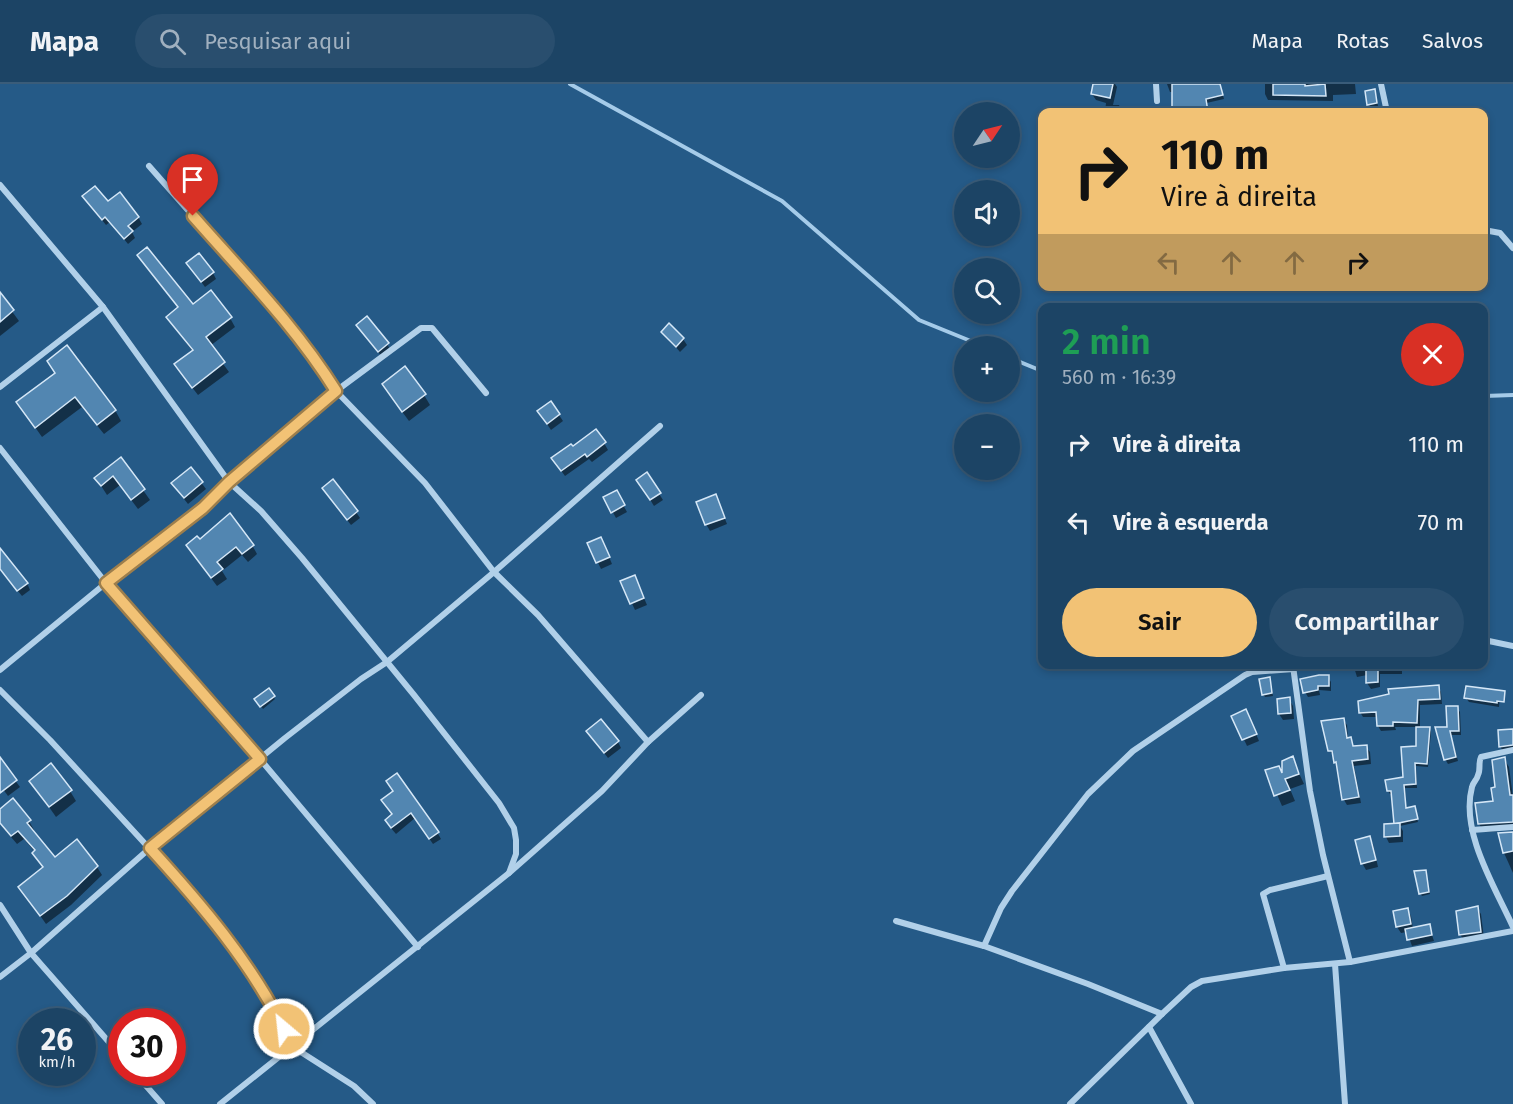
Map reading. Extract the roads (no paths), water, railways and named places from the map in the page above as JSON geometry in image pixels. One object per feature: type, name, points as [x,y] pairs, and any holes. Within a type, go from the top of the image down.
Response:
[{"type":"street","points":[[1156,84],[1157,101]]},
{"type":"street","points":[[1382,84],[1386,108]]},
{"type":"street","points":[[149,166],[281,316],[315,358],[336,391],[425,483],[494,572],[538,615],[648,742]]},
{"type":"street","points":[[0,185],[103,307],[229,482],[268,519],[387,662],[509,818],[516,840],[516,854],[509,873]]},
{"type":"street","points":[[1488,231],[1500,234],[1513,248]]},
{"type":"street","points":[[0,387],[103,307]]},
{"type":"street","points":[[0,670],[106,583],[203,508],[229,482],[336,391],[421,328],[432,328],[486,393]]},
{"type":"street","points":[[0,977],[31,953],[150,848],[361,679],[387,662],[494,572],[660,426]]},
{"type":"street","points":[[0,448],[106,583],[260,759],[418,947]]},
{"type":"street","points":[[1488,641],[1513,646]]},
{"type":"street","points":[[984,946],[1001,908],[1023,875],[1088,794],[1133,751],[1245,675],[1277,669]]},
{"type":"street","points":[[1294,669],[1310,790],[1328,876],[1350,962]]},
{"type":"street","points":[[0,690],[50,740],[203,907],[246,963],[293,1047],[354,1086],[373,1104]]},
{"type":"street","points":[[220,1104],[509,873],[602,791],[648,742],[701,695]]},
{"type":"street","points":[[1070,1104],[1162,1014],[1191,987],[1202,981],[1284,968],[1350,962],[1513,929],[1476,846],[1470,806],[1471,789],[1478,777],[1479,761],[1486,755],[1513,750]]},
{"type":"street","points":[[1472,830],[1513,826]]},
{"type":"street","points":[[1284,968],[1263,894],[1270,890],[1328,876]]},
{"type":"street","points":[[0,905],[31,953],[108,1042]]},
{"type":"street","points":[[896,921],[984,946],[1162,1014]]},
{"type":"street","points":[[1335,964],[1345,1104]]},
{"type":"street","points":[[1149,1027],[1191,1104]]},
{"type":"street","points":[[146,1086],[162,1104]]},
{"type":"waterway","points":[[570,84],[782,201],[919,320],[958,336]]},
{"type":"waterway","points":[[1020,362],[1038,369]]},
{"type":"waterway","points":[[1488,396],[1513,395]]}]
